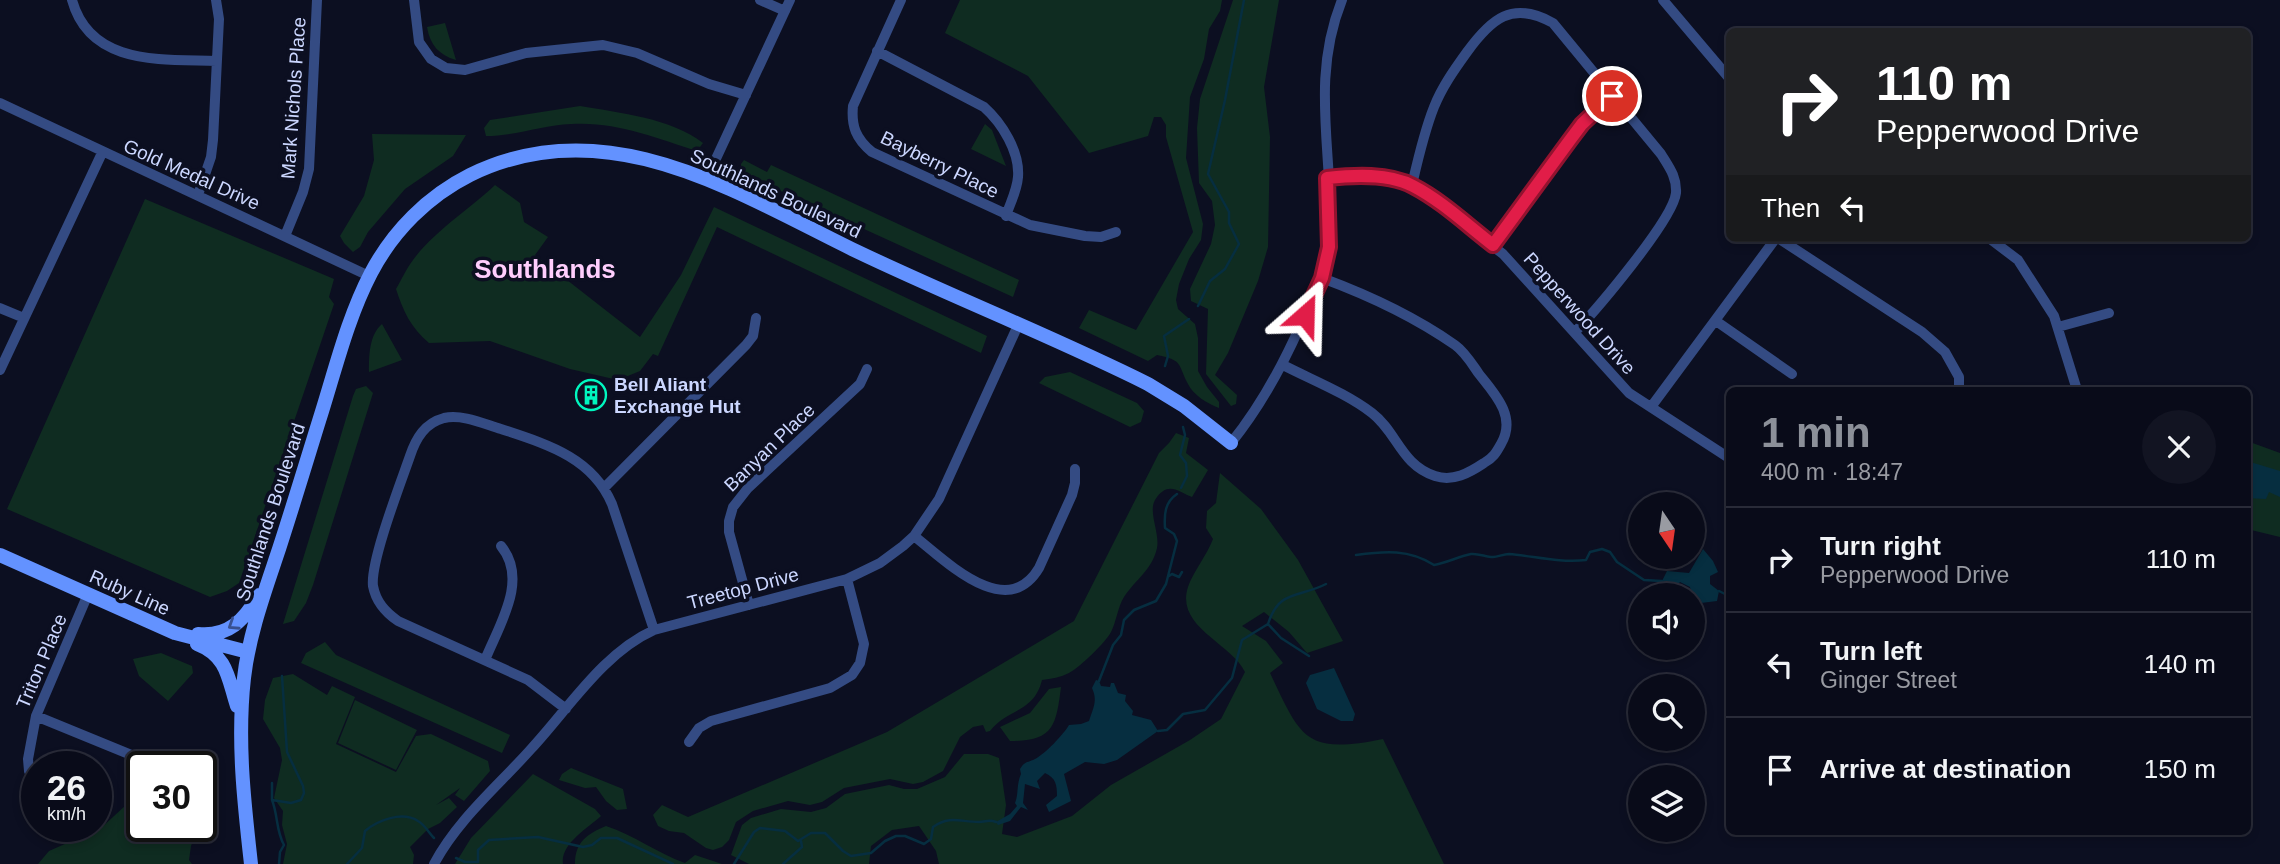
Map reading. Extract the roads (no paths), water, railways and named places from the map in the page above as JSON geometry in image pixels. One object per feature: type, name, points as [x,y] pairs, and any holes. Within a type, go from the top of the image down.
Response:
[{"type":"main road","name":"Southlands Boulevard","points":[[251,864],[241,752],[241,713],[248,652],[346,333],[369,276],[399,231],[437,195],[461,179],[487,167],[544,151],[597,149],[625,153],[707,178],[884,264],[1019,323],[1148,384],[1184,406],[1231,443]]},
{"type":"main road","name":"Ruby Line","points":[[0,555],[175,633],[248,652]]},
{"type":"main road","points":[[175,633],[213,634],[232,628],[243,619],[269,579]]},
{"type":"main road","points":[[175,633],[186,641],[207,649],[221,662],[230,677],[241,713]]},
{"type":"street","points":[[72,0],[79,17],[93,34],[123,54],[155,59],[216,61]]},
{"type":"street","points":[[198,195],[211,156],[219,19],[216,0]]},
{"type":"street","name":"Mark Nichols Place","points":[[285,236],[303,192],[309,169],[317,0]]},
{"type":"street","points":[[414,0],[419,42],[431,59],[446,68],[465,70],[526,53],[603,45],[637,54],[709,84],[746,95]]},
{"type":"street","points":[[760,0],[785,11]]},
{"type":"street","points":[[707,178],[790,0]]},
{"type":"street","name":"Bayberry Place","points":[[901,0],[853,106],[852,120],[861,143],[872,152],[1030,225],[1085,236],[1101,237],[1116,232]]},
{"type":"street","points":[[1231,443],[1283,365],[1322,278],[1330,230],[1323,113],[1324,78],[1329,41],[1342,0]]},
{"type":"street","points":[[1663,0],[1726,74]]},
{"type":"street","points":[[1412,185],[1426,128],[1441,89],[1482,31],[1495,18],[1520,9],[1531,10],[1553,23],[1661,154],[1675,176],[1675,199],[1661,223],[1605,301],[1575,332]]},
{"type":"street","points":[[877,51],[984,107],[995,117],[1010,142],[1018,174],[1006,216]]},
{"type":"street","points":[[1493,245],[1565,145],[1582,124],[1612,96]]},
{"type":"street","name":"Gold Medal Drive","points":[[0,103],[369,276]]},
{"type":"street","points":[[0,370],[102,153]]},
{"type":"street","name":"Pepperwood Drive","points":[[1327,178],[1351,175],[1376,177],[1412,185],[1493,245],[1629,393],[1726,456]]},
{"type":"street","points":[[1651,407],[1774,242]]},
{"type":"street","points":[[1783,242],[1922,332],[1945,352],[1959,377],[1959,387]]},
{"type":"street","points":[[1994,242],[2018,260],[2054,316],[2076,387]]},
{"type":"street","points":[[1283,365],[1359,403],[1375,415],[1417,469],[1438,477],[1454,478],[1473,470],[1493,458],[1504,440],[1507,427],[1503,407],[1459,348],[1403,314],[1322,278]]},
{"type":"street","points":[[0,308],[24,318]]},
{"type":"street","points":[[2058,327],[2109,313]]},
{"type":"street","points":[[605,487],[747,345],[753,336],[756,318]]},
{"type":"street","points":[[1716,321],[1792,374]]},
{"type":"street","name":"Treetop Drive","points":[[434,864],[464,821],[627,645],[654,630],[847,579],[880,563],[914,536],[939,499],[1019,323]]},
{"type":"street","name":"Banyan Place","points":[[749,605],[729,532],[733,507],[748,488],[860,384],[867,369]]},
{"type":"street","points":[[566,709],[538,686],[398,621],[386,611],[375,594],[373,579],[377,559],[420,433],[442,419],[459,417],[562,451],[588,469],[605,487],[654,630]]},
{"type":"street","points":[[914,536],[983,587],[999,590],[1018,587],[1034,576],[1039,568],[1072,495],[1075,469]]},
{"type":"street","points":[[485,660],[508,603],[514,577],[508,555],[501,546]]},
{"type":"street","points":[[689,742],[699,728],[711,721],[830,688],[852,675],[860,663],[864,645],[847,579]]},
{"type":"street","name":"Triton Place","points":[[29,751],[36,716],[88,594]]},
{"type":"street","points":[[36,716],[126,753]]},
{"type":"water","points":[[2251,462],[2280,471],[2280,497],[2269,492],[2266,499],[2251,498]]},
{"type":"water","points":[[1705,551],[1718,572],[1710,576],[1710,584],[1719,591],[1717,601],[1705,602],[1705,583],[1662,581],[1667,571],[1689,573],[1691,569],[1705,569]]},
{"type":"water","points":[[1334,668],[1355,714],[1353,721],[1341,721],[1317,709],[1306,683],[1310,675]]},
{"type":"water","points":[[1096,680],[1101,686],[1110,687],[1111,683],[1114,683],[1118,693],[1126,695],[1125,701],[1133,711],[1132,715],[1151,720],[1158,731],[1117,760],[1104,764],[1085,762],[1064,774],[1071,801],[1049,812],[1046,805],[1057,796],[1054,780],[1045,773],[1037,781],[1040,789],[1025,784],[1023,803],[1028,810],[1021,807],[1010,821],[998,825],[996,822],[1010,814],[1017,806],[1015,803],[1020,769],[1023,765],[1044,753],[1069,725],[1089,721],[1095,701],[1092,688]]},
{"type":"waterway","points":[[1198,306],[1210,281],[1225,269],[1239,244],[1229,223],[1229,212],[1208,174],[1244,0]]},
{"type":"waterway","points":[[1165,366],[1168,356],[1164,336],[1189,319]]},
{"type":"waterway","points":[[1181,488],[1187,476],[1186,463],[1180,455],[1185,435],[1183,427]]},
{"type":"waterway","points":[[1099,681],[1113,645],[1121,635],[1124,620],[1134,610],[1156,601],[1166,584],[1177,541],[1174,534],[1165,528],[1165,513],[1170,501],[1177,494]]},
{"type":"waterway","points":[[1356,555],[1396,552],[1415,556],[1434,565],[1474,554],[1493,557],[1509,554],[1576,561],[1586,560],[1590,552],[1602,549],[1610,552],[1617,562],[1644,580],[1662,581]]},
{"type":"waterway","points":[[1169,576],[1172,574],[1179,577],[1182,572]]},
{"type":"waterway","points":[[1158,731],[1167,730],[1183,714],[1205,710],[1232,678],[1242,640],[1268,624],[1278,605],[1291,596],[1326,584]]},
{"type":"waterway","points":[[1719,591],[1726,594]]},
{"type":"waterway","points":[[1268,624],[1281,638],[1309,656]]},
{"type":"waterway","points":[[279,864],[284,845],[272,800],[291,803],[301,800],[304,793],[287,752],[282,676]]},
{"type":"waterway","points":[[272,783],[272,800]]},
{"type":"waterway","points":[[347,864],[362,848],[365,831],[390,818],[412,818],[423,825],[434,838]]},
{"type":"waterway","points":[[734,864],[754,832],[760,828],[785,831],[798,841],[811,833],[825,833],[851,856],[871,853],[896,836],[905,836],[924,844],[931,839],[933,827],[945,821],[996,822]]},
{"type":"waterway","points":[[456,858],[465,862],[478,862],[478,850],[489,840],[538,837],[583,847],[592,845],[601,838],[617,838],[673,864]]},
{"type":"waterway","points":[[783,864],[802,847],[801,841]]},
{"type":"place","name":"Bell Aliant Exchange Hut","points":[[591,395]]},
{"type":"district","name":"Southlands","points":[[545,269]]}]
